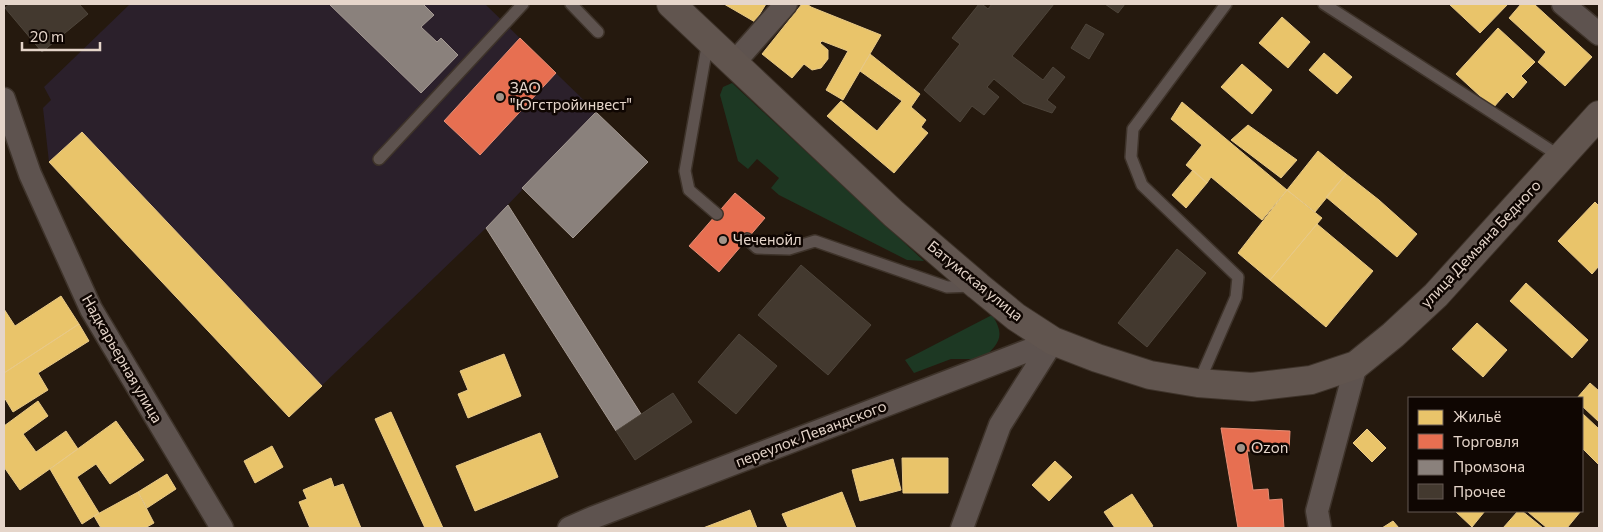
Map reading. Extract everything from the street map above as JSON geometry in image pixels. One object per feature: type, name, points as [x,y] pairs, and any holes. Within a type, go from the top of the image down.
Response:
[{"type":"main road","name":"Батумская улица","points":[[671,4],[894,214],[1016,317],[1053,341],[1150,375],[1198,383],[1252,387],[1311,380],[1356,365]]},
{"type":"main road","name":"улица Демьяна Бедного","points":[[1356,365],[1393,335],[1436,295],[1599,115]]},
{"type":"street","points":[[733,64],[786,4]]},
{"type":"street","points":[[1563,4],[1599,34]]},
{"type":"street","name":"Надкарьерная улица","points":[[4,99],[30,174],[91,309],[222,528]]},
{"type":"street","points":[[962,528],[1000,426],[1053,341]]},
{"type":"street","name":"переулок Левандского","points":[[569,528],[1053,341]]},
{"type":"street","points":[[1320,528],[1318,511],[1356,365]]},
{"type":"lane","points":[[379,159],[523,4]]},
{"type":"lane","points":[[571,4],[598,32]]},
{"type":"lane","points":[[1198,383],[1236,297],[1238,277],[1142,185],[1131,157],[1133,129],[1226,4]]},
{"type":"lane","points":[[1324,4],[1561,157]]},
{"type":"lane","points":[[708,39],[685,170],[689,190],[717,214]]},
{"type":"lane","points":[[747,239],[757,248],[773,249],[789,249],[815,241],[947,287],[978,286]]},
{"type":"shaded area","points":[[130,4],[485,4],[596,112],[486,228],[289,417],[49,162],[43,108],[51,100],[44,87]]},
{"type":"green space","points":[[732,83],[924,261],[907,260],[779,195],[771,188],[779,178],[757,159],[748,169],[738,161],[720,95],[723,87]]},
{"type":"green space","points":[[992,315],[999,329],[999,339],[993,349],[982,359],[951,359],[914,373],[905,360]]},
{"type":"building: Жильё","points":[[724,4],[766,4],[755,22]]},
{"type":"building: Жильё","points":[[802,4],[807,4],[881,35],[843,100],[826,90],[848,51],[822,41],[820,43],[828,50],[828,59],[821,68],[812,70],[804,64],[792,78],[762,54]]},
{"type":"building: Жильё","points":[[1449,4],[1508,4],[1480,33]]},
{"type":"building: Жильё","points":[[1521,4],[1534,4],[1592,57],[1565,86],[1538,62],[1546,52],[1509,18]]},
{"type":"building: Жильё","points":[[1282,17],[1310,42],[1288,68],[1259,43]]},
{"type":"building: Жильё","points":[[1498,28],[1535,62],[1521,76],[1527,82],[1513,98],[1507,92],[1493,108],[1456,74]]},
{"type":"building: Жильё","points":[[1324,53],[1352,77],[1337,94],[1309,70]]},
{"type":"building: Жильё","points":[[870,54],[920,94],[911,107],[926,120],[921,127],[928,133],[894,173],[827,116],[841,101],[877,131],[902,101],[860,71]]},
{"type":"building: Жильё","points":[[1242,64],[1272,90],[1252,114],[1221,87]]},
{"type":"building: Жильё","points":[[1182,102],[1287,190],[1262,220],[1211,177],[1207,183],[1186,165],[1202,145],[1171,119]]},
{"type":"building: Жильё","points":[[1248,125],[1297,160],[1281,178],[1231,140]]},
{"type":"building: Жильё","points":[[82,132],[322,386],[289,417],[49,162]]},
{"type":"building: Жильё","points":[[1318,151],[1346,174],[1315,212],[1287,190]]},
{"type":"building: Жильё","points":[[1193,170],[1207,183],[1186,208],[1172,195]]},
{"type":"building: Жильё","points":[[1346,174],[1417,234],[1397,257],[1326,197]]},
{"type":"building: Жильё","points":[[1287,190],[1322,218],[1270,280],[1238,253]]},
{"type":"building: Жильё","points":[[1595,202],[1599,206],[1599,266],[1592,274],[1558,241]]},
{"type":"building: Жильё","points":[[1317,224],[1373,271],[1326,327],[1270,280]]},
{"type":"building: Жильё","points":[[1526,283],[1588,340],[1572,358],[1510,301]]},
{"type":"building: Жильё","points":[[61,296],[79,324],[4,373],[4,309],[15,326]]},
{"type":"building: Жильё","points":[[1477,323],[1507,350],[1483,377],[1452,349]]},
{"type":"building: Жильё","points":[[79,324],[89,341],[38,373],[48,390],[13,412],[4,397],[4,373]]},
{"type":"building: Жильё","points":[[504,354],[521,396],[468,418],[458,394],[468,390],[460,371]]},
{"type":"building: Жильё","points":[[1590,383],[1599,391],[1599,422],[1583,407],[1583,397],[1578,397]]},
{"type":"building: Жильё","points":[[38,401],[48,416],[23,434],[36,452],[66,431],[78,449],[20,490],[4,467],[4,426]]},
{"type":"building: Жильё","points":[[391,412],[443,528],[425,528],[375,419]]},
{"type":"building: Жильё","points":[[1583,414],[1599,429],[1599,465],[1583,449]]},
{"type":"building: Жильё","points":[[116,421],[144,460],[110,484],[96,464],[77,477],[99,513],[82,524],[50,469]]},
{"type":"building: Жильё","points":[[1367,429],[1386,448],[1372,462],[1353,443]]},
{"type":"building: Жильё","points":[[540,433],[558,477],[475,511],[456,466]]},
{"type":"building: Жильё","points":[[272,446],[283,467],[255,483],[244,461]]},
{"type":"building: Жильё","points":[[902,458],[948,458],[948,493],[903,493]]},
{"type":"building: Жильё","points":[[893,459],[901,490],[860,501],[852,470]]},
{"type":"building: Жильё","points":[[1055,461],[1072,477],[1049,501],[1032,485]]},
{"type":"building: Жильё","points":[[167,474],[176,489],[147,508],[138,492]]},
{"type":"building: Жильё","points":[[331,478],[334,487],[343,484],[361,528],[310,528],[299,502],[307,499],[303,490]]},
{"type":"building: Жильё","points":[[138,492],[154,523],[145,528],[101,528],[94,516]]},
{"type":"building: Жильё","points":[[842,492],[856,528],[788,528],[782,514]]},
{"type":"building: Жильё","points":[[1132,494],[1153,526],[1150,528],[1115,528],[1104,512]]},
{"type":"building: Жильё","points":[[750,510],[757,528],[703,528]]},
{"type":"building: Жильё","points":[[1456,512],[1484,512],[1472,527]]},
{"type":"building: Жильё","points":[[1517,512],[1523,512],[1543,528],[1503,528]]},
{"type":"building: Жильё","points":[[1528,512],[1580,512],[1567,528],[1547,528]]},
{"type":"building: Жильё","points":[[1393,521],[1399,528],[1382,528]]},
{"type":"building: Торговля","name":"ЗАО \"Югстройинвест\"","points":[[520,38],[556,73],[480,155],[444,121]]},
{"type":"building: Торговля","points":[[735,193],[765,218],[719,272],[689,246]]},
{"type":"building: Торговля","points":[[1221,428],[1290,431],[1289,451],[1247,451],[1253,490],[1268,489],[1269,500],[1282,499],[1284,528],[1238,528]]},
{"type":"building: Промзона","points":[[329,4],[423,4],[434,15],[421,27],[437,42],[441,38],[458,55],[421,93]]},
{"type":"building: Промзона","points":[[596,112],[648,162],[573,238],[522,188]]},
{"type":"building: Промзона","points":[[508,205],[641,414],[616,431],[486,228]]},
{"type":"building: Прочее","points":[[10,4],[79,4],[88,14],[42,52],[5,8]]},
{"type":"building: Прочее","points":[[979,4],[988,9],[992,4],[1054,4],[1012,56],[1043,80],[1053,67],[1065,77],[1047,100],[1056,107],[1052,113],[1023,103],[994,79],[987,87],[999,97],[984,115],[972,106],[960,122],[924,90],[960,44],[952,38]]},
{"type":"building: Прочее","points":[[1105,4],[1125,4],[1118,13]]},
{"type":"building: Прочее","points":[[1086,24],[1104,34],[1089,59],[1071,48]]},
{"type":"building: Прочее","points":[[1177,249],[1206,273],[1147,347],[1118,323]]},
{"type":"building: Прочее","points":[[801,265],[871,325],[828,375],[758,315]]},
{"type":"building: Прочее","points":[[739,334],[777,366],[736,414],[698,382]]},
{"type":"building: Прочее","points":[[673,393],[692,422],[635,460],[616,431]]},
{"type":"place","name":"ЗАО \"Югстройинвест\"","points":[[500,97]]},
{"type":"place","name":"Чеченойл","points":[[723,240]]},
{"type":"place","name":"Ozon","points":[[1241,448]]}]
